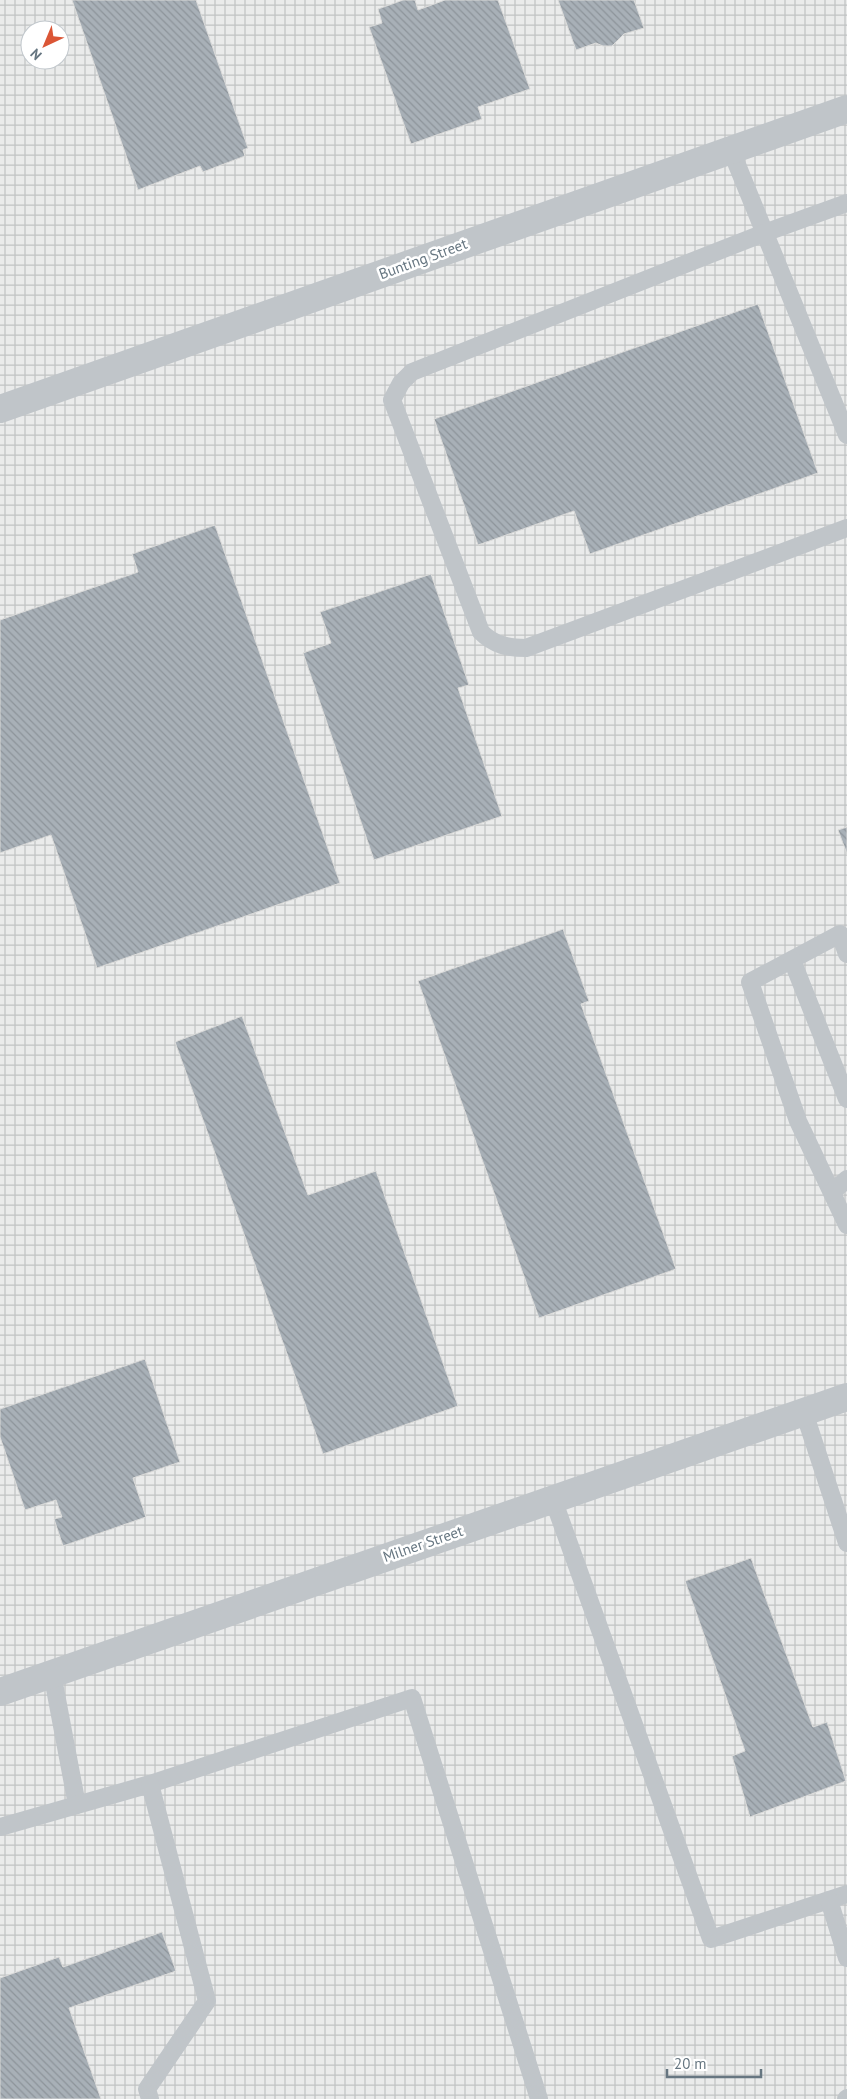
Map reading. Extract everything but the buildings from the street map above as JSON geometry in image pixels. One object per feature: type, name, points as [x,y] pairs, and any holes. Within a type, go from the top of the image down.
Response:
[{"type":"street","name":"Bunting Street","points":[[0,409],[847,109]]},
{"type":"street","name":"Milner Street","points":[[0,1692],[847,1397]]},
{"type":"lane","points":[[731,150],[847,435]]},
{"type":"lane","points":[[847,203],[764,233],[412,372],[401,382],[392,400],[481,632],[488,639],[512,648],[526,648],[847,528]]},
{"type":"lane","points":[[847,954],[840,934],[750,982],[798,1121],[847,1225]]},
{"type":"lane","points":[[792,960],[847,1099]]},
{"type":"lane","points":[[832,1192],[847,1179]]},
{"type":"lane","points":[[804,1412],[847,1543]]},
{"type":"lane","points":[[553,1499],[613,1661],[711,1939],[847,1894]]},
{"type":"lane","points":[[52,1673],[77,1805]]},
{"type":"lane","points":[[0,1827],[150,1784],[412,1698],[539,2099]]},
{"type":"lane","points":[[150,1784],[207,2001],[147,2089],[150,2099]]},
{"type":"lane","points":[[829,1900],[847,1958]]},
{"type":"shaded area","points":[[0,0],[847,0],[847,2099],[0,2099]]}]
